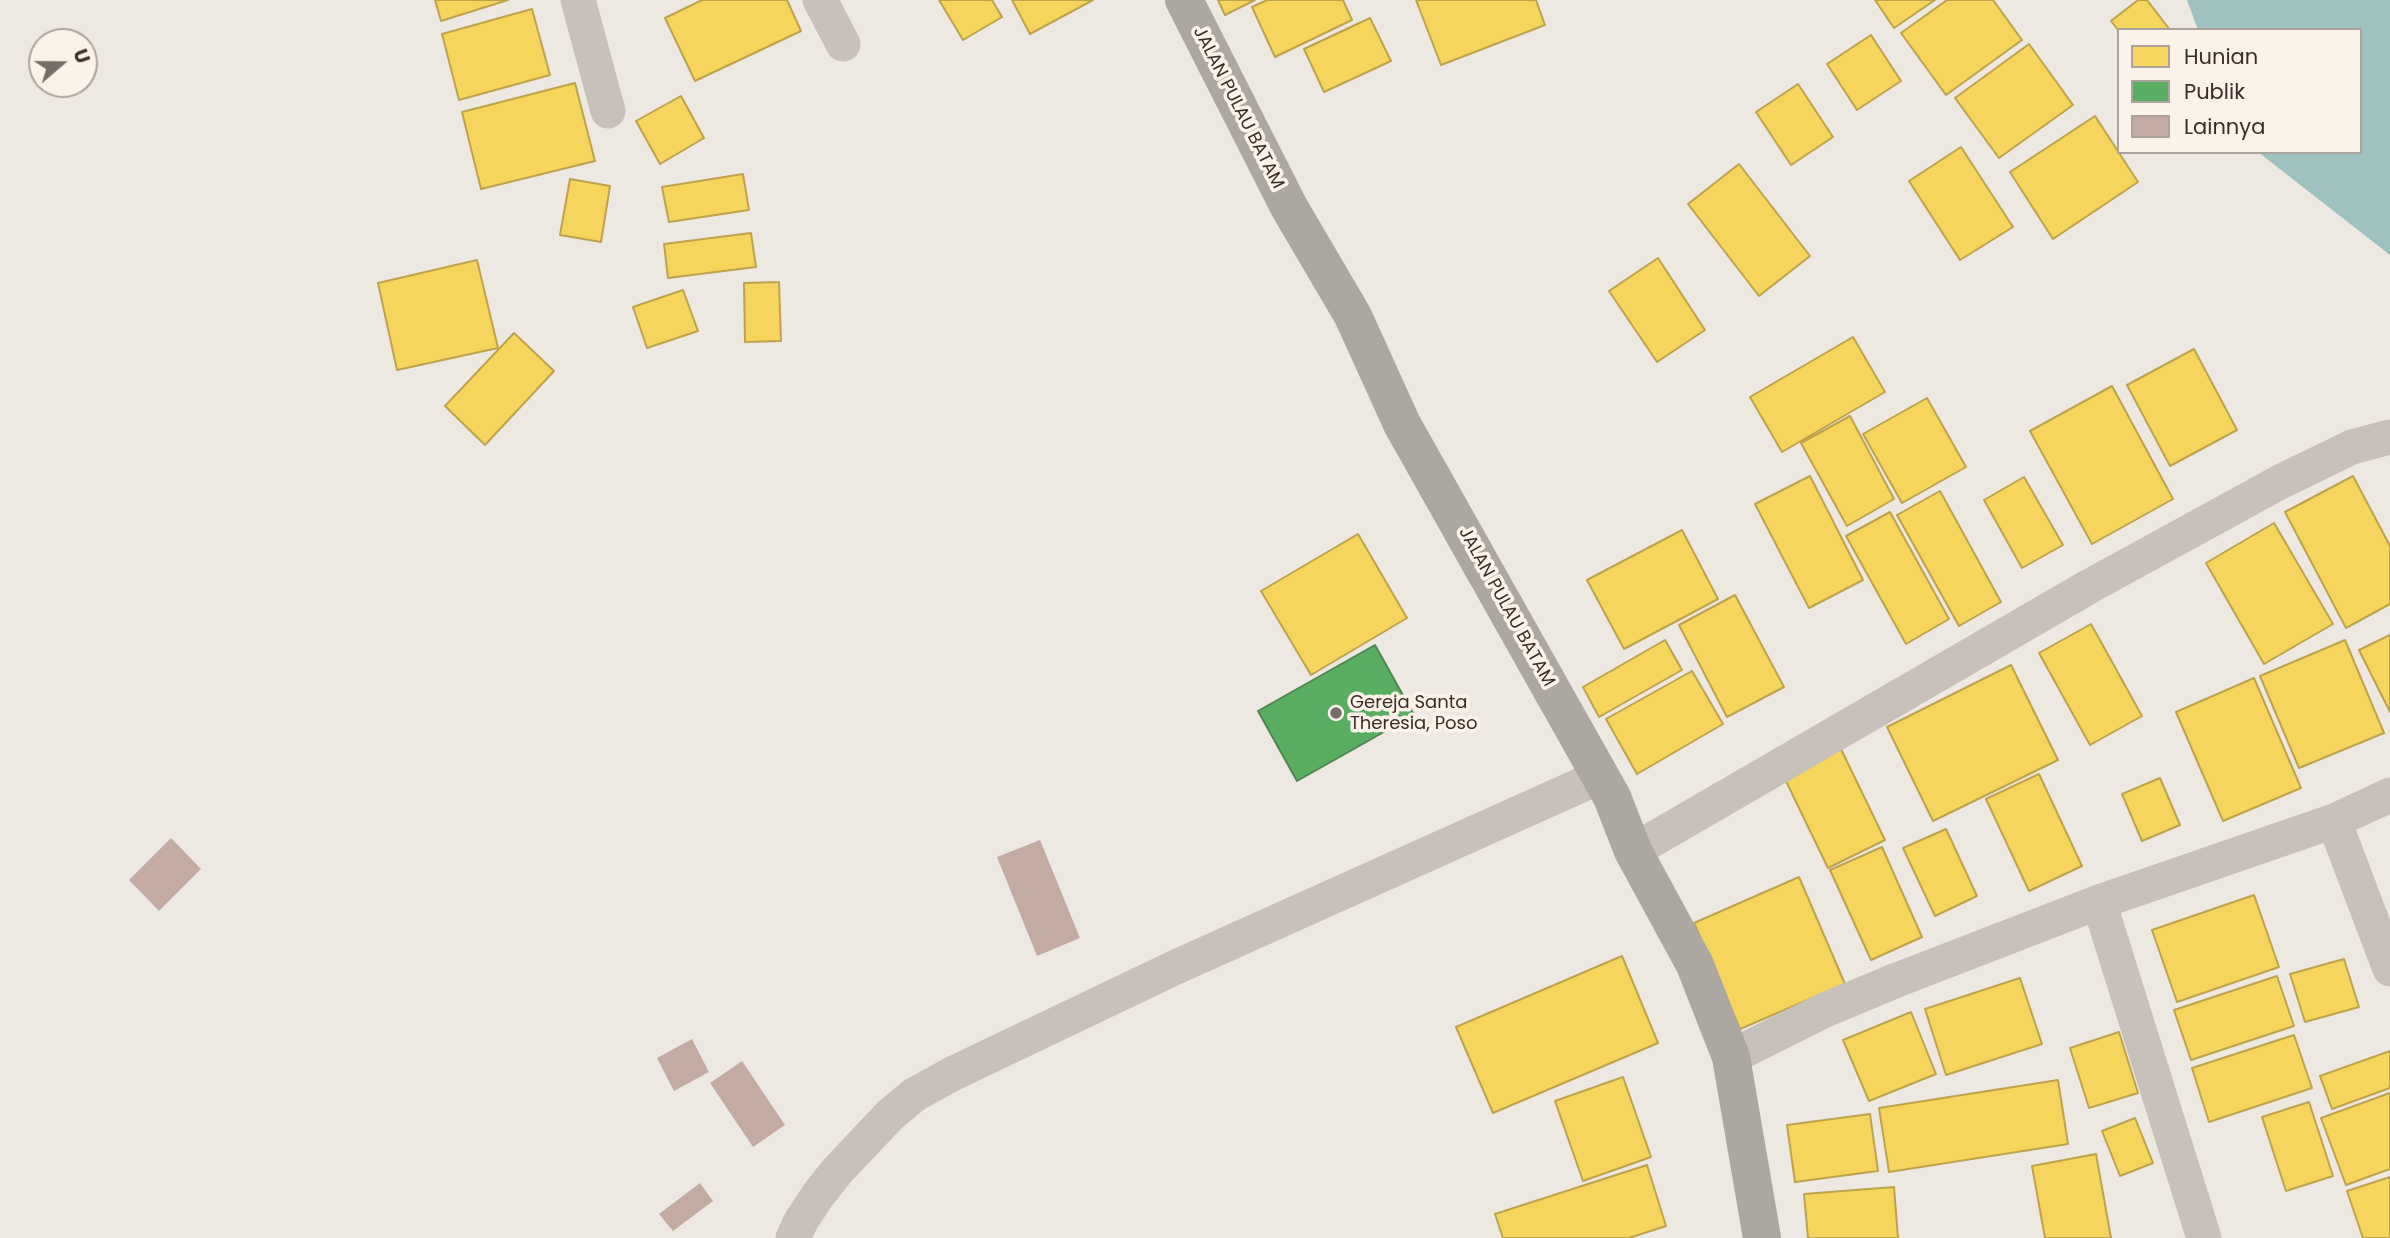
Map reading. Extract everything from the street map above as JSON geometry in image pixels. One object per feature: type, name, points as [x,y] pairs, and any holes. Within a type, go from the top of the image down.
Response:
[{"type":"highway","name":"JALAN PULAU BATAM","points":[[1184,0],[1289,207],[1353,316],[1402,424],[1612,797],[1633,851],[1695,965],[1731,1057],[1762,1238]]},
{"type":"street","points":[[579,0],[608,111]]},
{"type":"street","points":[[820,0],[844,44]]},
{"type":"street","points":[[1633,851],[2126,566],[2280,482],[2352,447],[2390,436]]},
{"type":"street","points":[[793,1238],[818,1195],[838,1170],[890,1115],[915,1095],[952,1074],[1176,967],[1599,777]]},
{"type":"street","points":[[1731,1057],[1825,1010],[1873,990],[2099,902],[2334,821],[2390,795]]},
{"type":"street","points":[[2334,821],[2390,970]]},
{"type":"street","points":[[2099,902],[2204,1238]]},
{"type":"water","points":[[2187,0],[2390,0],[2390,255],[2261,154],[2362,154],[2362,28],[2197,28]]},
{"type":"building: Hunian","points":[[435,0],[508,0],[441,21]]},
{"type":"building: Hunian","points":[[702,0],[787,0],[801,31],[695,81],[665,18]]},
{"type":"building: Hunian","points":[[939,0],[992,0],[1002,17],[963,40]]},
{"type":"building: Hunian","points":[[1012,0],[1093,0],[1030,34]]},
{"type":"building: Hunian","points":[[1218,0],[1255,0],[1225,15]]},
{"type":"building: Hunian","points":[[1267,0],[1343,0],[1352,20],[1275,57],[1252,7]]},
{"type":"building: Hunian","points":[[1416,0],[1536,0],[1545,25],[1441,65]]},
{"type":"building: Hunian","points":[[1875,0],[1935,0],[1894,28]]},
{"type":"building: Hunian","points":[[1947,0],[1993,0],[2022,40],[1946,95],[1901,33]]},
{"type":"building: Hunian","points":[[2138,0],[2147,0],[2168,28],[2117,28],[2111,21]]},
{"type":"building: Hunian","points":[[532,9],[550,75],[459,100],[442,34]]},
{"type":"building: Hunian","points":[[1370,18],[1391,61],[1324,92],[1304,49]]},
{"type":"building: Hunian","points":[[1871,35],[1901,81],[1857,110],[1827,64]]},
{"type":"building: Hunian","points":[[2029,44],[2073,105],[1999,158],[1955,98]]},
{"type":"building: Hunian","points":[[575,83],[595,161],[481,189],[462,112]]},
{"type":"building: Hunian","points":[[1798,84],[1833,137],[1791,165],[1756,112]]},
{"type":"building: Hunian","points":[[681,96],[704,138],[660,164],[636,121]]},
{"type":"building: Hunian","points":[[2095,116],[2117,150],[2117,154],[2120,154],[2138,182],[2053,239],[2010,172]]},
{"type":"building: Hunian","points":[[1961,147],[2013,227],[1960,260],[1909,181]]},
{"type":"building: Hunian","points":[[1739,164],[1810,256],[1759,296],[1688,204]]},
{"type":"building: Hunian","points":[[743,174],[749,210],[669,222],[662,187]]},
{"type":"building: Hunian","points":[[570,179],[610,186],[601,242],[560,235]]},
{"type":"building: Hunian","points":[[751,233],[756,267],[668,278],[664,244]]},
{"type":"building: Hunian","points":[[1658,258],[1705,330],[1657,362],[1609,291]]},
{"type":"building: Hunian","points":[[477,260],[498,348],[397,370],[378,283]]},
{"type":"building: Hunian","points":[[779,282],[781,341],[745,342],[744,283]]},
{"type":"building: Hunian","points":[[683,290],[698,331],[647,348],[633,307]]},
{"type":"building: Hunian","points":[[514,333],[554,371],[485,445],[445,406]]},
{"type":"building: Hunian","points":[[1853,337],[1885,392],[1782,452],[1750,397]]},
{"type":"building: Hunian","points":[[2194,349],[2237,430],[2170,466],[2127,385]]},
{"type":"building: Hunian","points":[[2112,386],[2173,499],[2092,544],[2030,431]]},
{"type":"building: Hunian","points":[[1927,398],[1966,467],[1902,503],[1863,434]]},
{"type":"building: Hunian","points":[[1850,416],[1894,499],[1847,526],[1801,443]]},
{"type":"building: Hunian","points":[[1810,476],[1863,580],[1809,608],[1755,504]]},
{"type":"building: Hunian","points":[[2353,476],[2390,546],[2390,604],[2346,628],[2285,512]]},
{"type":"building: Hunian","points":[[2024,477],[2063,545],[2022,568],[1984,500]]},
{"type":"building: Hunian","points":[[1940,491],[2001,602],[1959,626],[1897,515]]},
{"type":"building: Hunian","points":[[1890,512],[1949,619],[1906,644],[1846,536]]},
{"type":"building: Hunian","points":[[2274,523],[2333,624],[2264,664],[2206,563]]},
{"type":"building: Hunian","points":[[1682,530],[1718,599],[1624,649],[1587,580]]},
{"type":"building: Hunian","points":[[1358,534],[1407,618],[1311,675],[1261,591]]},
{"type":"building: Hunian","points":[[1735,595],[1784,687],[1727,717],[1679,625]]},
{"type":"building: Hunian","points":[[2091,624],[2142,716],[2090,745],[2039,653]]},
{"type":"building: Hunian","points":[[2390,635],[2390,712],[2359,650]]},
{"type":"building: Hunian","points":[[1665,640],[1682,670],[1599,717],[1583,687]]},
{"type":"building: Hunian","points":[[2345,640],[2384,733],[2299,768],[2260,676]]},
{"type":"building: Hunian","points":[[2011,665],[2058,760],[1933,821],[1887,727]]},
{"type":"building: Hunian","points":[[1692,671],[1723,724],[1637,774],[1606,719]]},
{"type":"building: Hunian","points":[[2254,678],[2301,788],[2223,821],[2176,712]]},
{"type":"building: Hunian","points":[[1840,747],[1885,840],[1828,868],[1783,775]]},
{"type":"building: Hunian","points":[[2039,774],[2082,866],[2029,891],[1986,799]]},
{"type":"building: Hunian","points":[[2160,778],[2180,825],[2142,841],[2122,794]]},
{"type":"building: Hunian","points":[[1946,829],[1977,896],[1935,916],[1903,848]]},
{"type":"building: Hunian","points":[[1882,847],[1922,937],[1871,960],[1830,870]]},
{"type":"building: Hunian","points":[[1799,877],[1845,984],[1740,1029],[1694,923]]},
{"type":"building: Hunian","points":[[2254,895],[2279,967],[2177,1002],[2152,930]]},
{"type":"building: Hunian","points":[[1622,956],[1658,1043],[1493,1113],[1456,1027]]},
{"type":"building: Hunian","points":[[2344,959],[2359,1007],[2305,1022],[2290,974]]},
{"type":"building: Hunian","points":[[2277,976],[2294,1026],[2191,1060],[2174,1010]]},
{"type":"building: Hunian","points":[[2020,978],[2042,1044],[1946,1075],[1925,1009]]},
{"type":"building: Hunian","points":[[1911,1012],[1936,1074],[1869,1101],[1843,1040]]},
{"type":"building: Hunian","points":[[2119,1032],[2138,1093],[2089,1108],[2070,1048]]},
{"type":"building: Hunian","points":[[2294,1035],[2312,1088],[2209,1122],[2192,1068]]},
{"type":"building: Hunian","points":[[2390,1051],[2390,1088],[2332,1109],[2320,1076]]},
{"type":"building: Hunian","points":[[1623,1077],[1651,1157],[1583,1181],[1555,1101]]},
{"type":"building: Hunian","points":[[2058,1080],[2068,1144],[1889,1172],[1879,1108]]},
{"type":"building: Hunian","points":[[2390,1093],[2390,1169],[2346,1185],[2321,1118]]},
{"type":"building: Hunian","points":[[2309,1102],[2333,1176],[2286,1191],[2262,1117]]},
{"type":"building: Hunian","points":[[1870,1114],[1878,1171],[1795,1182],[1787,1125]]},
{"type":"building: Hunian","points":[[2135,1118],[2153,1163],[2120,1176],[2102,1131]]},
{"type":"building: Hunian","points":[[2096,1154],[2111,1238],[2045,1238],[2032,1166]]},
{"type":"building: Hunian","points":[[1647,1165],[1666,1226],[1629,1238],[1503,1238],[1495,1214]]},
{"type":"building: Hunian","points":[[2390,1177],[2390,1238],[2363,1238],[2347,1191]]},
{"type":"building: Hunian","points":[[1894,1187],[1898,1238],[1808,1238],[1804,1194]]},
{"type":"building: Publik","name":"Gereja Santa Theresia, Poso","points":[[1375,645],[1414,715],[1297,781],[1258,711]]},
{"type":"building: Lainnya","points":[[171,838],[201,869],[159,911],[129,880]]},
{"type":"building: Lainnya","points":[[1040,840],[1080,938],[1037,956],[997,857]]},
{"type":"building: Lainnya","points":[[692,1039],[709,1072],[674,1091],[657,1058]]},
{"type":"building: Lainnya","points":[[742,1061],[785,1125],[753,1147],[710,1083]]},
{"type":"building: Lainnya","points":[[700,1183],[713,1201],[673,1231],[659,1214]]},
{"type":"place","name":"Gereja Santa Theresia, Poso","points":[[1336,713]]}]
